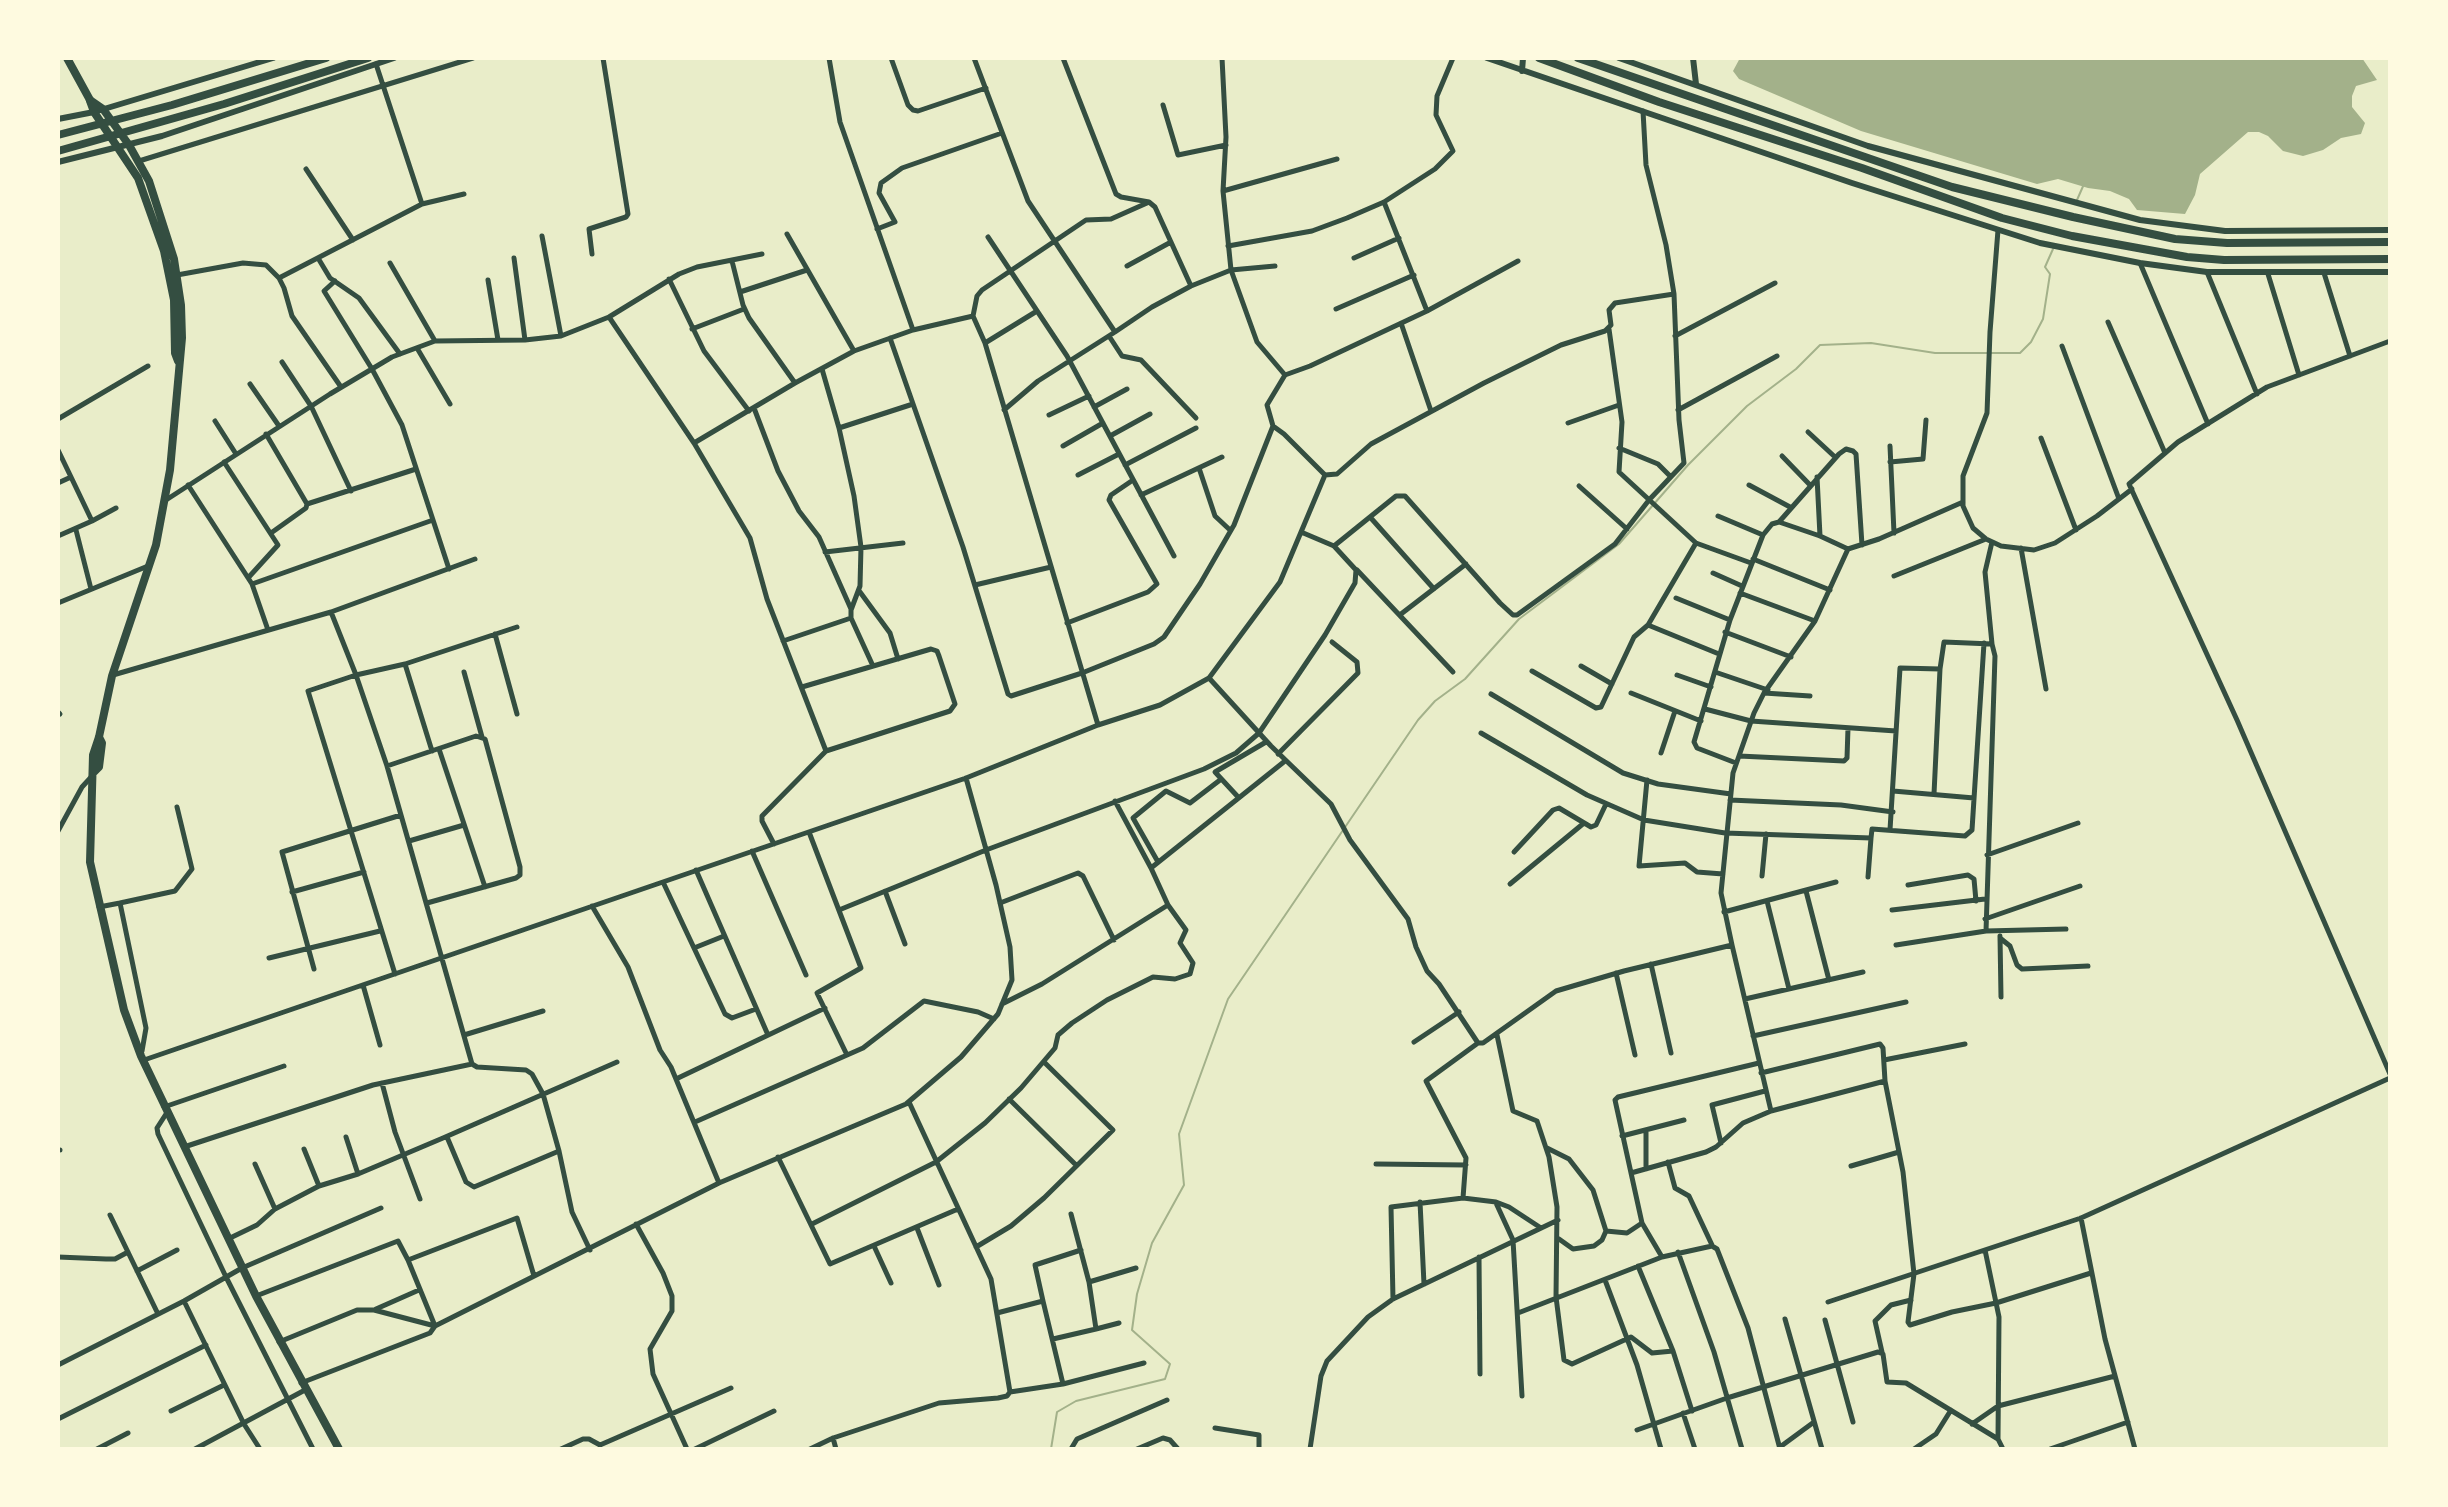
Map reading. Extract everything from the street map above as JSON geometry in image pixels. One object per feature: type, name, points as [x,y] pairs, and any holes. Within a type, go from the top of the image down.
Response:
[{"type":"main road","points":[[67,58],[90,100],[139,161],[162,217],[177,275],[182,338],[165,501],[156,545],[112,676],[93,755],[90,862],[124,1010],[142,1058],[279,1342],[338,1448]]},
{"type":"main road","points":[[58,135],[326,58]]},
{"type":"main road","points":[[1539,58],[2002,218],[2072,236],[2187,257],[2224,260],[2390,259]]},
{"type":"main road","points":[[1578,58],[1952,187],[2075,218],[2175,239],[2227,243],[2390,242]]},
{"type":"main road","points":[[58,151],[372,61]]},
{"type":"main road","points":[[98,110],[138,178],[168,262],[178,361]]},
{"type":"street","points":[[58,119],[273,58]]},
{"type":"street","points":[[58,162],[129,145],[372,61],[394,58]]},
{"type":"street","points":[[139,161],[473,58]]},
{"type":"street","points":[[592,254],[589,229],[628,214],[603,58]]},
{"type":"street","points":[[829,58],[840,122],[913,330]]},
{"type":"street","points":[[891,58],[908,105],[913,110],[918,111],[986,88]]},
{"type":"street","points":[[974,58],[1028,201],[1115,332]]},
{"type":"street","points":[[1063,58],[1116,194],[1149,202],[1155,207],[1191,286]]},
{"type":"street","points":[[1222,58],[1226,145],[1223,191],[1231,270],[1257,342],[1285,375]]},
{"type":"street","points":[[1228,246],[1312,231],[1384,202],[1417,183],[1451,154],[1453,147],[1436,115],[1437,96],[1453,58]]},
{"type":"street","points":[[1489,58],[1511,62],[1522,71],[2040,243],[2140,263],[2207,272],[2390,272]]},
{"type":"street","points":[[1522,71],[1523,58]]},
{"type":"street","points":[[1619,58],[1868,146],[2140,220],[2225,231],[2390,230]]},
{"type":"street","points":[[1693,58],[1696,84]]},
{"type":"street","points":[[372,61],[422,204]]},
{"type":"street","points":[[1163,105],[1178,155],[1226,145]]},
{"type":"street","points":[[1334,546],[1396,496],[1405,496],[1500,603],[1517,615],[1609,549],[1684,463],[1678,410],[1674,294],[1666,245],[1646,165],[1643,111]]},
{"type":"street","points":[[877,229],[895,222],[879,193],[881,183],[902,168],[1002,133]]},
{"type":"street","points":[[1223,191],[1337,159]]},
{"type":"street","points":[[306,169],[353,240]]},
{"type":"street","points":[[279,278],[422,204],[464,194]]},
{"type":"street","points":[[1098,725],[985,343],[973,316],[977,296],[982,290],[1086,220],[1111,219],[1149,202]]},
{"type":"street","points":[[1384,202],[1427,311]]},
{"type":"street","points":[[1998,230],[1987,413],[1963,476],[1963,502],[1973,528],[1989,541],[2034,550],[2055,543],[2076,530],[2132,489]]},
{"type":"street","points":[[787,234],[854,351]]},
{"type":"street","points":[[542,236],[561,336]]},
{"type":"street","points":[[988,237],[1070,362],[1174,556]]},
{"type":"street","points":[[1354,258],[1399,238]]},
{"type":"street","points":[[1127,266],[1171,242]]},
{"type":"street","points":[[165,501],[341,387],[400,354],[435,341],[525,340],[561,336],[609,317],[669,278],[697,267],[762,254]]},
{"type":"street","points":[[318,258],[326,274],[359,298],[400,354]]},
{"type":"street","points":[[514,258],[525,340]]},
{"type":"street","points":[[732,260],[744,309],[795,383]]},
{"type":"street","points":[[1325,475],[1273,426],[1267,405],[1285,375],[1427,311],[1518,261]]},
{"type":"street","points":[[177,275],[255,262],[266,265],[279,278],[292,316],[341,387]]},
{"type":"street","points":[[390,263],[435,341]]},
{"type":"street","points":[[2140,263],[2208,424]]},
{"type":"street","points":[[1004,410],[1038,381],[1152,307],[1191,286],[1231,270],[1275,266]]},
{"type":"street","points":[[739,292],[807,270]]},
{"type":"street","points":[[2207,272],[2257,394]]},
{"type":"street","points":[[2324,273],[2350,356]]},
{"type":"street","points":[[2268,274],[2299,375]]},
{"type":"street","points":[[1336,309],[1414,275]]},
{"type":"street","points":[[669,278],[704,351],[751,409],[778,471],[825,552],[874,666]]},
{"type":"street","points":[[488,280],[498,340]]},
{"type":"street","points":[[335,281],[324,291],[402,425],[449,569]]},
{"type":"street","points":[[1674,337],[1775,283]]},
{"type":"street","points":[[1674,294],[1615,303],[1609,310],[1622,422],[1619,472],[1696,543],[1830,590]]},
{"type":"street","points":[[692,329],[744,309]]},
{"type":"street","points":[[985,343],[1037,311]]},
{"type":"street","points":[[694,443],[854,351],[913,330],[973,316]]},
{"type":"street","points":[[609,317],[694,443],[750,538],[763,587],[826,751]]},
{"type":"street","points":[[2108,322],[2165,453]]},
{"type":"street","points":[[1401,323],[1431,411]]},
{"type":"street","points":[[1325,475],[1340,472],[1365,449],[1431,411],[1561,345],[1609,328]]},
{"type":"street","points":[[1109,336],[1122,356],[1143,362],[1196,418]]},
{"type":"street","points":[[890,338],[975,585],[1008,694],[1016,697],[1154,644],[1164,637],[1200,584],[1230,530],[1273,426]]},
{"type":"street","points":[[1828,1302],[2081,1218],[2390,1076],[2285,829],[2129,484],[2165,453],[2257,394],[2390,341]]},
{"type":"street","points":[[2062,346],[2119,499]]},
{"type":"street","points":[[417,348],[450,404]]},
{"type":"street","points":[[1678,410],[1777,356]]},
{"type":"street","points":[[282,362],[311,406],[351,491]]},
{"type":"street","points":[[58,419],[148,366]]},
{"type":"street","points":[[822,368],[854,496],[861,547],[860,592],[851,610]]},
{"type":"street","points":[[250,384],[279,426]]},
{"type":"street","points":[[1094,407],[1127,389]]},
{"type":"street","points":[[1049,415],[1089,396]]},
{"type":"street","points":[[839,428],[913,404]]},
{"type":"street","points":[[1568,423],[1619,405]]},
{"type":"street","points":[[1110,436],[1150,414]]},
{"type":"street","points":[[1890,462],[1923,459],[1926,420]]},
{"type":"street","points":[[215,421],[236,454]]},
{"type":"street","points":[[1063,446],[1103,423]]},
{"type":"street","points":[[1125,465],[1196,428]]},
{"type":"street","points":[[1808,432],[1835,457]]},
{"type":"street","points":[[266,434],[307,504]]},
{"type":"street","points":[[2041,438],[2076,530]]},
{"type":"street","points":[[1890,446],[1894,533]]},
{"type":"street","points":[[1619,448],[1658,464],[1670,476]]},
{"type":"street","points":[[1779,522],[1835,457],[1846,449],[1856,454],[1862,545]]},
{"type":"street","points":[[58,450],[92,521]]},
{"type":"street","points":[[1078,475],[1119,454]]},
{"type":"street","points":[[1782,456],[1810,485]]},
{"type":"street","points":[[1141,495],[1222,457]]},
{"type":"street","points":[[224,462],[278,545],[248,578]]},
{"type":"street","points":[[1199,468],[1215,516],[1230,530]]},
{"type":"street","points":[[271,533],[306,508],[307,504],[416,469]]},
{"type":"street","points":[[120,903],[146,1028],[142,1058],[966,778],[1098,725],[1160,705],[1209,678],[1280,582],[1325,475]]},
{"type":"street","points":[[58,483],[71,477]]},
{"type":"street","points":[[1817,477],[1820,536]]},
{"type":"street","points":[[1067,623],[1148,592],[1157,584],[1109,500],[1111,495],[1133,480]]},
{"type":"street","points":[[188,485],[252,584],[268,630]]},
{"type":"street","points":[[1749,485],[1790,507]]},
{"type":"street","points":[[1579,486],[1627,529]]},
{"type":"street","points":[[1736,763],[1694,745],[1725,632],[1763,535],[1772,524],[1779,522],[1848,549],[1894,533],[1963,502]]},
{"type":"street","points":[[58,536],[76,530],[116,508]]},
{"type":"street","points":[[1718,516],[1763,535]]},
{"type":"street","points":[[1370,517],[1434,589]]},
{"type":"street","points":[[252,584],[433,520]]},
{"type":"street","points":[[76,530],[91,589]]},
{"type":"street","points":[[1301,532],[1334,546],[1453,672]]},
{"type":"street","points":[[1894,576],[1989,541]]},
{"type":"street","points":[[1986,931],[1995,656],[1985,572],[1989,541]]},
{"type":"street","points":[[825,552],[903,543]]},
{"type":"street","points":[[1532,671],[1596,708],[1604,703],[1634,637],[1648,625],[1696,543]]},
{"type":"street","points":[[2021,548],[2046,689]]},
{"type":"street","points":[[1771,1111],[1724,912],[1725,833],[1736,763],[1751,721],[1766,691],[1815,621],[1848,549]]},
{"type":"street","points":[[112,676],[331,612],[475,559]]},
{"type":"street","points":[[1401,614],[1466,564]]},
{"type":"street","points":[[58,603],[149,566]]},
{"type":"street","points":[[975,585],[1051,567]]},
{"type":"street","points":[[839,910],[986,850],[1213,765],[1236,753],[1259,733],[1325,635],[1355,583],[1356,570]]},
{"type":"street","points":[[1713,573],[1741,590],[1815,621]]},
{"type":"street","points":[[860,592],[890,633],[898,659]]},
{"type":"street","points":[[1676,598],[1730,620]]},
{"type":"street","points":[[331,612],[387,766],[472,1064]]},
{"type":"street","points":[[783,641],[851,618]]},
{"type":"street","points":[[1648,625],[1719,654]]},
{"type":"street","points":[[395,974],[308,691],[356,675],[405,664],[517,627]]},
{"type":"street","points":[[1725,632],[1791,657]]},
{"type":"street","points":[[495,634],[517,714]]},
{"type":"street","points":[[1278,754],[1358,673],[1357,662],[1332,642]]},
{"type":"street","points":[[1934,794],[1944,642],[1992,644]]},
{"type":"street","points":[[1868,877],[1872,829],[1968,835],[1972,830],[1984,643]]},
{"type":"street","points":[[774,844],[762,816],[826,751],[950,711],[955,704],[937,651],[931,649],[802,687]]},
{"type":"street","points":[[405,664],[485,887]]},
{"type":"street","points":[[1581,666],[1612,684]]},
{"type":"street","points":[[1890,830],[1900,668],[1940,669]]},
{"type":"street","points":[[427,903],[520,875],[485,739],[464,672]]},
{"type":"street","points":[[1715,672],[1766,691],[1810,696]]},
{"type":"street","points":[[1677,675],[1711,687]]},
{"type":"street","points":[[1209,678],[1266,742],[1331,804],[1350,840],[1408,919],[1427,971],[1459,1012],[1478,1043]]},
{"type":"street","points":[[1631,693],[1701,721]]},
{"type":"street","points":[[1491,694],[1623,773],[1674,787],[1730,797],[1893,812]]},
{"type":"street","points":[[1705,709],[1751,721],[1896,731]]},
{"type":"street","points":[[1661,753],[1675,711]]},
{"type":"street","points":[[1739,756],[1844,761],[1847,758],[1848,728]]},
{"type":"street","points":[[1481,733],[1567,784],[1644,820],[1725,833],[1871,838]]},
{"type":"street","points":[[387,766],[482,737]]},
{"type":"street","points":[[1239,798],[1215,775],[1216,771],[1266,742]]},
{"type":"street","points":[[1151,868],[1285,761]]},
{"type":"street","points":[[58,831],[82,787],[94,773]]},
{"type":"street","points":[[195,1449],[287,1400],[303,1386],[430,1333],[435,1326],[719,1183],[909,1102],[961,1057],[994,1019],[1012,980],[1010,947],[1000,903],[966,778]]},
{"type":"street","points":[[1158,862],[1133,818],[1166,791],[1190,803],[1220,780]]},
{"type":"street","points":[[1647,780],[1639,866],[1685,863],[1697,872],[1723,874]]},
{"type":"street","points":[[1893,791],[1974,798]]},
{"type":"street","points":[[812,1224],[936,1162],[985,1123],[1009,1099],[1055,1048],[1058,1035],[1107,1000],[1153,977],[1175,979],[1190,974],[1193,963],[1180,943],[1186,930],[1168,905],[1115,801]]},
{"type":"street","points":[[1514,852],[1556,808],[1591,827],[1596,825],[1606,804]]},
{"type":"street","points":[[99,907],[175,891],[192,869],[177,807]]},
{"type":"street","points":[[314,969],[282,852],[401,815]]},
{"type":"street","points":[[1510,884],[1584,823]]},
{"type":"street","points":[[1987,855],[2078,823]]},
{"type":"street","points":[[409,841],[464,825]]},
{"type":"street","points":[[809,832],[861,968],[817,993],[847,1055]]},
{"type":"street","points":[[1762,876],[1766,834]]},
{"type":"street","points":[[752,851],[806,975]]},
{"type":"street","points":[[696,870],[768,1035]]},
{"type":"street","points":[[292,892],[364,872]]},
{"type":"street","points":[[1000,903],[1078,873],[1083,876],[1114,940]]},
{"type":"street","points":[[1908,885],[1968,875],[1974,879],[1976,901]]},
{"type":"street","points":[[663,882],[728,1017],[756,1009]]},
{"type":"street","points":[[1724,912],[1836,882]]},
{"type":"street","points":[[1985,919],[2080,886]]},
{"type":"street","points":[[885,891],[905,944]]},
{"type":"street","points":[[1806,891],[1829,980]]},
{"type":"street","points":[[1892,910],[1985,899]]},
{"type":"street","points":[[1767,901],[1789,989]]},
{"type":"street","points":[[1002,1004],[1042,984],[1168,905]]},
{"type":"street","points":[[592,906],[628,967],[660,1050],[676,1079],[719,1183]]},
{"type":"street","points":[[1896,945],[1986,931],[2000,935],[2066,929]]},
{"type":"street","points":[[269,958],[380,931]]},
{"type":"street","points":[[2000,935],[2010,946],[2017,965],[2022,969],[2088,966]]},
{"type":"street","points":[[2000,935],[2001,997]]},
{"type":"street","points":[[694,948],[724,936]]},
{"type":"street","points":[[1463,1198],[1466,1158],[1426,1081],[1478,1043],[1497,1035],[1556,991],[1732,945]]},
{"type":"street","points":[[1651,964],[1671,1053]]},
{"type":"street","points":[[1745,999],[1863,972]]},
{"type":"street","points":[[1616,973],[1635,1055]]},
{"type":"street","points":[[363,985],[380,1045]]},
{"type":"street","points":[[695,1122],[863,1048],[924,1001],[978,1012],[994,1019]]},
{"type":"street","points":[[1753,1036],[1906,1002]]},
{"type":"street","points":[[676,1079],[825,1008]]},
{"type":"street","points":[[464,1035],[543,1011]]},
{"type":"street","points":[[1414,1042],[1459,1012]]},
{"type":"street","points":[[1497,1035],[1513,1111],[1537,1121],[1546,1148],[1558,1220],[1556,1297],[1564,1360],[1572,1364],[1627,1338],[1633,1338],[1652,1353],[1673,1351]]},
{"type":"street","points":[[1761,1073],[1880,1044],[1883,1048],[1885,1081],[1899,1152],[1914,1274],[1908,1322],[1912,1326],[2091,1273]]},
{"type":"street","points":[[1884,1060],[1965,1044]]},
{"type":"street","points":[[228,1239],[257,1225],[275,1209],[319,1186],[358,1174],[447,1137],[617,1062]]},
{"type":"street","points":[[976,1247],[1011,1226],[1044,1198],[1113,1130],[1044,1062]]},
{"type":"street","points":[[1662,1257],[1642,1223],[1615,1103],[1618,1097],[1759,1063]]},
{"type":"street","points":[[183,1147],[382,1083],[472,1064],[530,1072],[543,1094],[572,1212],[590,1250]]},
{"type":"street","points":[[284,1066],[165,1110],[157,1128],[226,1277],[313,1449]]},
{"type":"street","points":[[1631,1173],[1706,1152],[1743,1123],[1771,1111],[1885,1081]]},
{"type":"street","points":[[382,1083],[395,1132],[420,1199]]},
{"type":"street","points":[[1721,1143],[1712,1105],[1765,1091]]},
{"type":"street","points":[[1009,1099],[1076,1165]]},
{"type":"street","points":[[909,1102],[991,1279],[1010,1392]]},
{"type":"street","points":[[1622,1136],[1684,1120]]},
{"type":"street","points":[[1646,1130],[1646,1169]]},
{"type":"street","points":[[346,1137],[358,1174]]},
{"type":"street","points":[[447,1137],[466,1182],[474,1187],[559,1151]]},
{"type":"street","points":[[1546,1148],[1565,1156],[1593,1190],[1606,1231],[1602,1240],[1594,1246],[1573,1249],[1558,1238]]},
{"type":"street","points":[[304,1149],[319,1186]]},
{"type":"street","points":[[1851,1166],[1899,1152]]},
{"type":"street","points":[[778,1157],[830,1264],[958,1209]]},
{"type":"street","points":[[1668,1162],[1675,1188],[1689,1196],[1712,1246],[1717,1249],[1748,1328],[1780,1448],[1814,1422]]},
{"type":"street","points":[[255,1164],[275,1209]]},
{"type":"street","points":[[1376,1164],[1466,1165]]},
{"type":"street","points":[[1393,1299],[1391,1207],[1463,1198],[1496,1202],[1541,1228]]},
{"type":"street","points":[[1420,1202],[1424,1284]]},
{"type":"street","points":[[1496,1202],[1513,1240],[1522,1396]]},
{"type":"street","points":[[58,1365],[242,1268],[381,1208]]},
{"type":"street","points":[[1071,1214],[1089,1282],[1096,1329]]},
{"type":"street","points":[[110,1215],[158,1314]]},
{"type":"street","points":[[408,1260],[517,1218],[534,1276]]},
{"type":"street","points":[[2081,1218],[2115,1376],[2135,1449]]},
{"type":"street","points":[[1310,1449],[1321,1376],[1327,1361],[1368,1317],[1393,1299],[1558,1220]]},
{"type":"street","points":[[1606,1231],[1627,1233],[1642,1223]]},
{"type":"street","points":[[636,1224],[672,1296],[672,1311],[650,1349],[653,1374],[687,1449]]},
{"type":"street","points":[[917,1228],[939,1285]]},
{"type":"street","points":[[256,1296],[398,1241],[435,1326]]},
{"type":"street","points":[[874,1246],[891,1283]]},
{"type":"street","points":[[1518,1313],[1662,1257],[1712,1246]]},
{"type":"street","points":[[137,1271],[177,1250]]},
{"type":"street","points":[[1063,1384],[1035,1265],[1081,1250]]},
{"type":"street","points":[[1985,1250],[1996,1303],[1998,1439],[2003,1449]]},
{"type":"street","points":[[58,1257],[115,1259],[128,1252]]},
{"type":"street","points":[[1678,1252],[1742,1449]]},
{"type":"street","points":[[1479,1257],[1480,1374]]},
{"type":"street","points":[[1638,1266],[1673,1351],[1692,1411]]},
{"type":"street","points":[[1089,1282],[1136,1268]]},
{"type":"street","points":[[1605,1280],[1644,1388],[1661,1449]]},
{"type":"street","points":[[374,1310],[419,1290]]},
{"type":"street","points":[[1911,1300],[1891,1305],[1875,1321],[1887,1382],[1906,1383],[1998,1439]]},
{"type":"street","points":[[184,1301],[244,1424],[260,1449]]},
{"type":"street","points":[[997,1313],[1043,1301]]},
{"type":"street","points":[[279,1342],[357,1310],[374,1310],[435,1326]]},
{"type":"street","points":[[1785,1319],[1822,1449]]},
{"type":"street","points":[[1825,1320],[1853,1422]]},
{"type":"street","points":[[1053,1339],[1119,1323]]},
{"type":"street","points":[[58,1419],[206,1345]]},
{"type":"street","points":[[1637,1430],[1727,1398],[1882,1352]]},
{"type":"street","points":[[810,1449],[833,1438],[939,1403],[998,1398],[1010,1392],[1063,1384],[1144,1363]]},
{"type":"street","points":[[1972,1424],[1998,1406],[2115,1376]]},
{"type":"street","points":[[171,1411],[224,1385]]},
{"type":"street","points":[[561,1449],[583,1439],[589,1439],[597,1447],[731,1388]]},
{"type":"street","points":[[1071,1449],[1077,1439],[1167,1400]]},
{"type":"street","points":[[1914,1449],[1936,1434],[1951,1410]]},
{"type":"street","points":[[695,1449],[774,1411]]},
{"type":"street","points":[[1683,1413],[1695,1449]]},
{"type":"street","points":[[2050,1449],[2128,1422]]},
{"type":"street","points":[[1215,1428],[1259,1435],[1259,1449]]},
{"type":"street","points":[[97,1449],[128,1433]]},
{"type":"street","points":[[833,1438],[836,1449]]},
{"type":"street","points":[[1137,1449],[1163,1438],[1170,1440],[1178,1449]]},
{"type":"shaded area","points":[[1740,58],[2362,58],[2377,80],[2356,86],[2352,96],[2352,107],[2365,123],[2361,134],[2341,138],[2323,150],[2303,156],[2283,151],[2268,136],[2259,132],[2248,132],[2200,174],[2195,195],[2185,214],[2137,210],[2129,199],[2110,191],[2058,179],[2037,184],[1861,131],[1739,79],[1733,71]]},
{"type":"waterway","points":[[2077,200],[2084,184]]},
{"type":"waterway","points":[[1051,1449],[1057,1412],[1076,1401],[1165,1379],[1170,1364],[1132,1330],[1137,1294],[1152,1243],[1184,1185],[1179,1134],[1228,999],[1418,720],[1435,701],[1465,679],[1519,619],[1619,544],[1688,465],[1747,406],[1796,369],[1820,345],[1871,343],[1935,353],[2020,353],[2031,342],[2043,319],[2050,274],[2045,267],[2053,249]]}]
